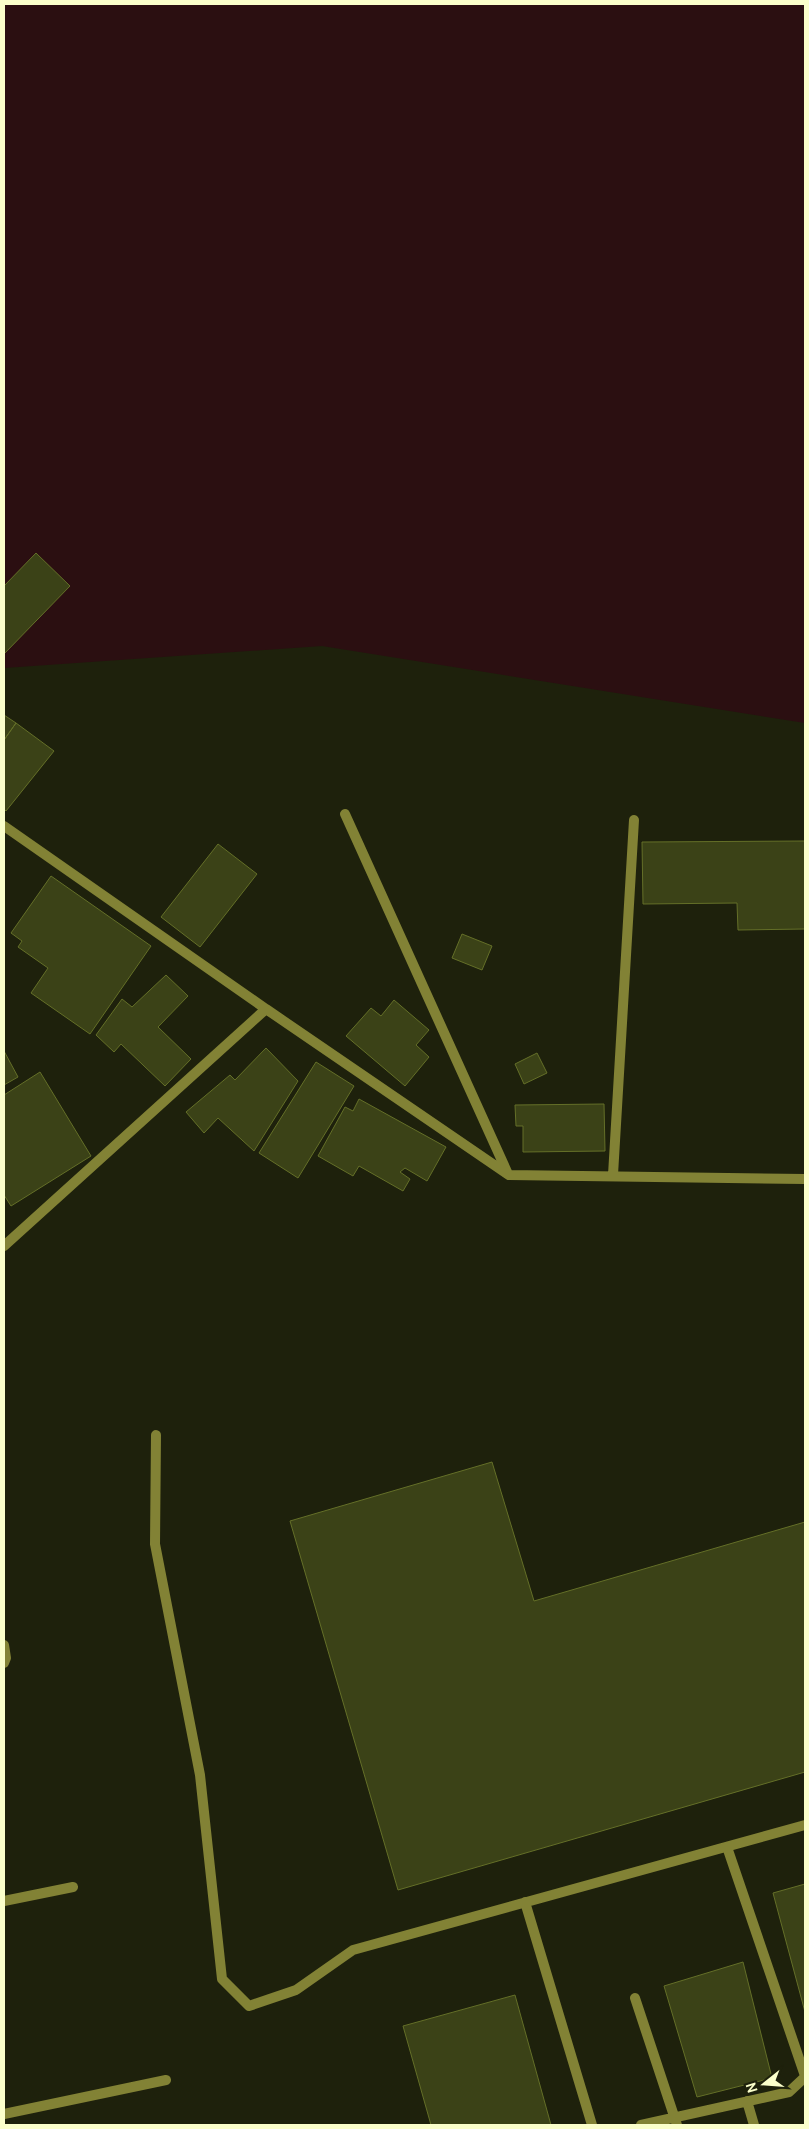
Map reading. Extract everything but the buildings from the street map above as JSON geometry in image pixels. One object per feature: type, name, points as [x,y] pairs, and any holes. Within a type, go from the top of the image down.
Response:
[{"type":"street","points":[[345,814],[509,1175]]},
{"type":"street","points":[[613,1175],[634,820]]},
{"type":"street","points":[[4,826],[266,1009],[509,1175],[805,1179]]},
{"type":"street","points":[[4,1246],[266,1009]]},
{"type":"street","points":[[156,1435],[155,1544],[200,1775],[222,1979],[249,2006],[296,1990],[353,1950],[805,1825]]},
{"type":"street","points":[[4,1645],[6,1658],[4,1663]]},
{"type":"street","points":[[641,2125],[676,2121],[747,2101],[789,2092],[805,2076],[726,1846]]},
{"type":"street","points":[[4,1900],[73,1887]]},
{"type":"street","points":[[525,1902],[592,2125]]},
{"type":"street","points":[[635,1998],[676,2121]]},
{"type":"street","points":[[4,2114],[166,2080]]},
{"type":"street","points":[[747,2101],[754,2125]]},
{"type":"shaded area","points":[[4,4],[805,4],[805,723],[322,646],[4,668]]}]
